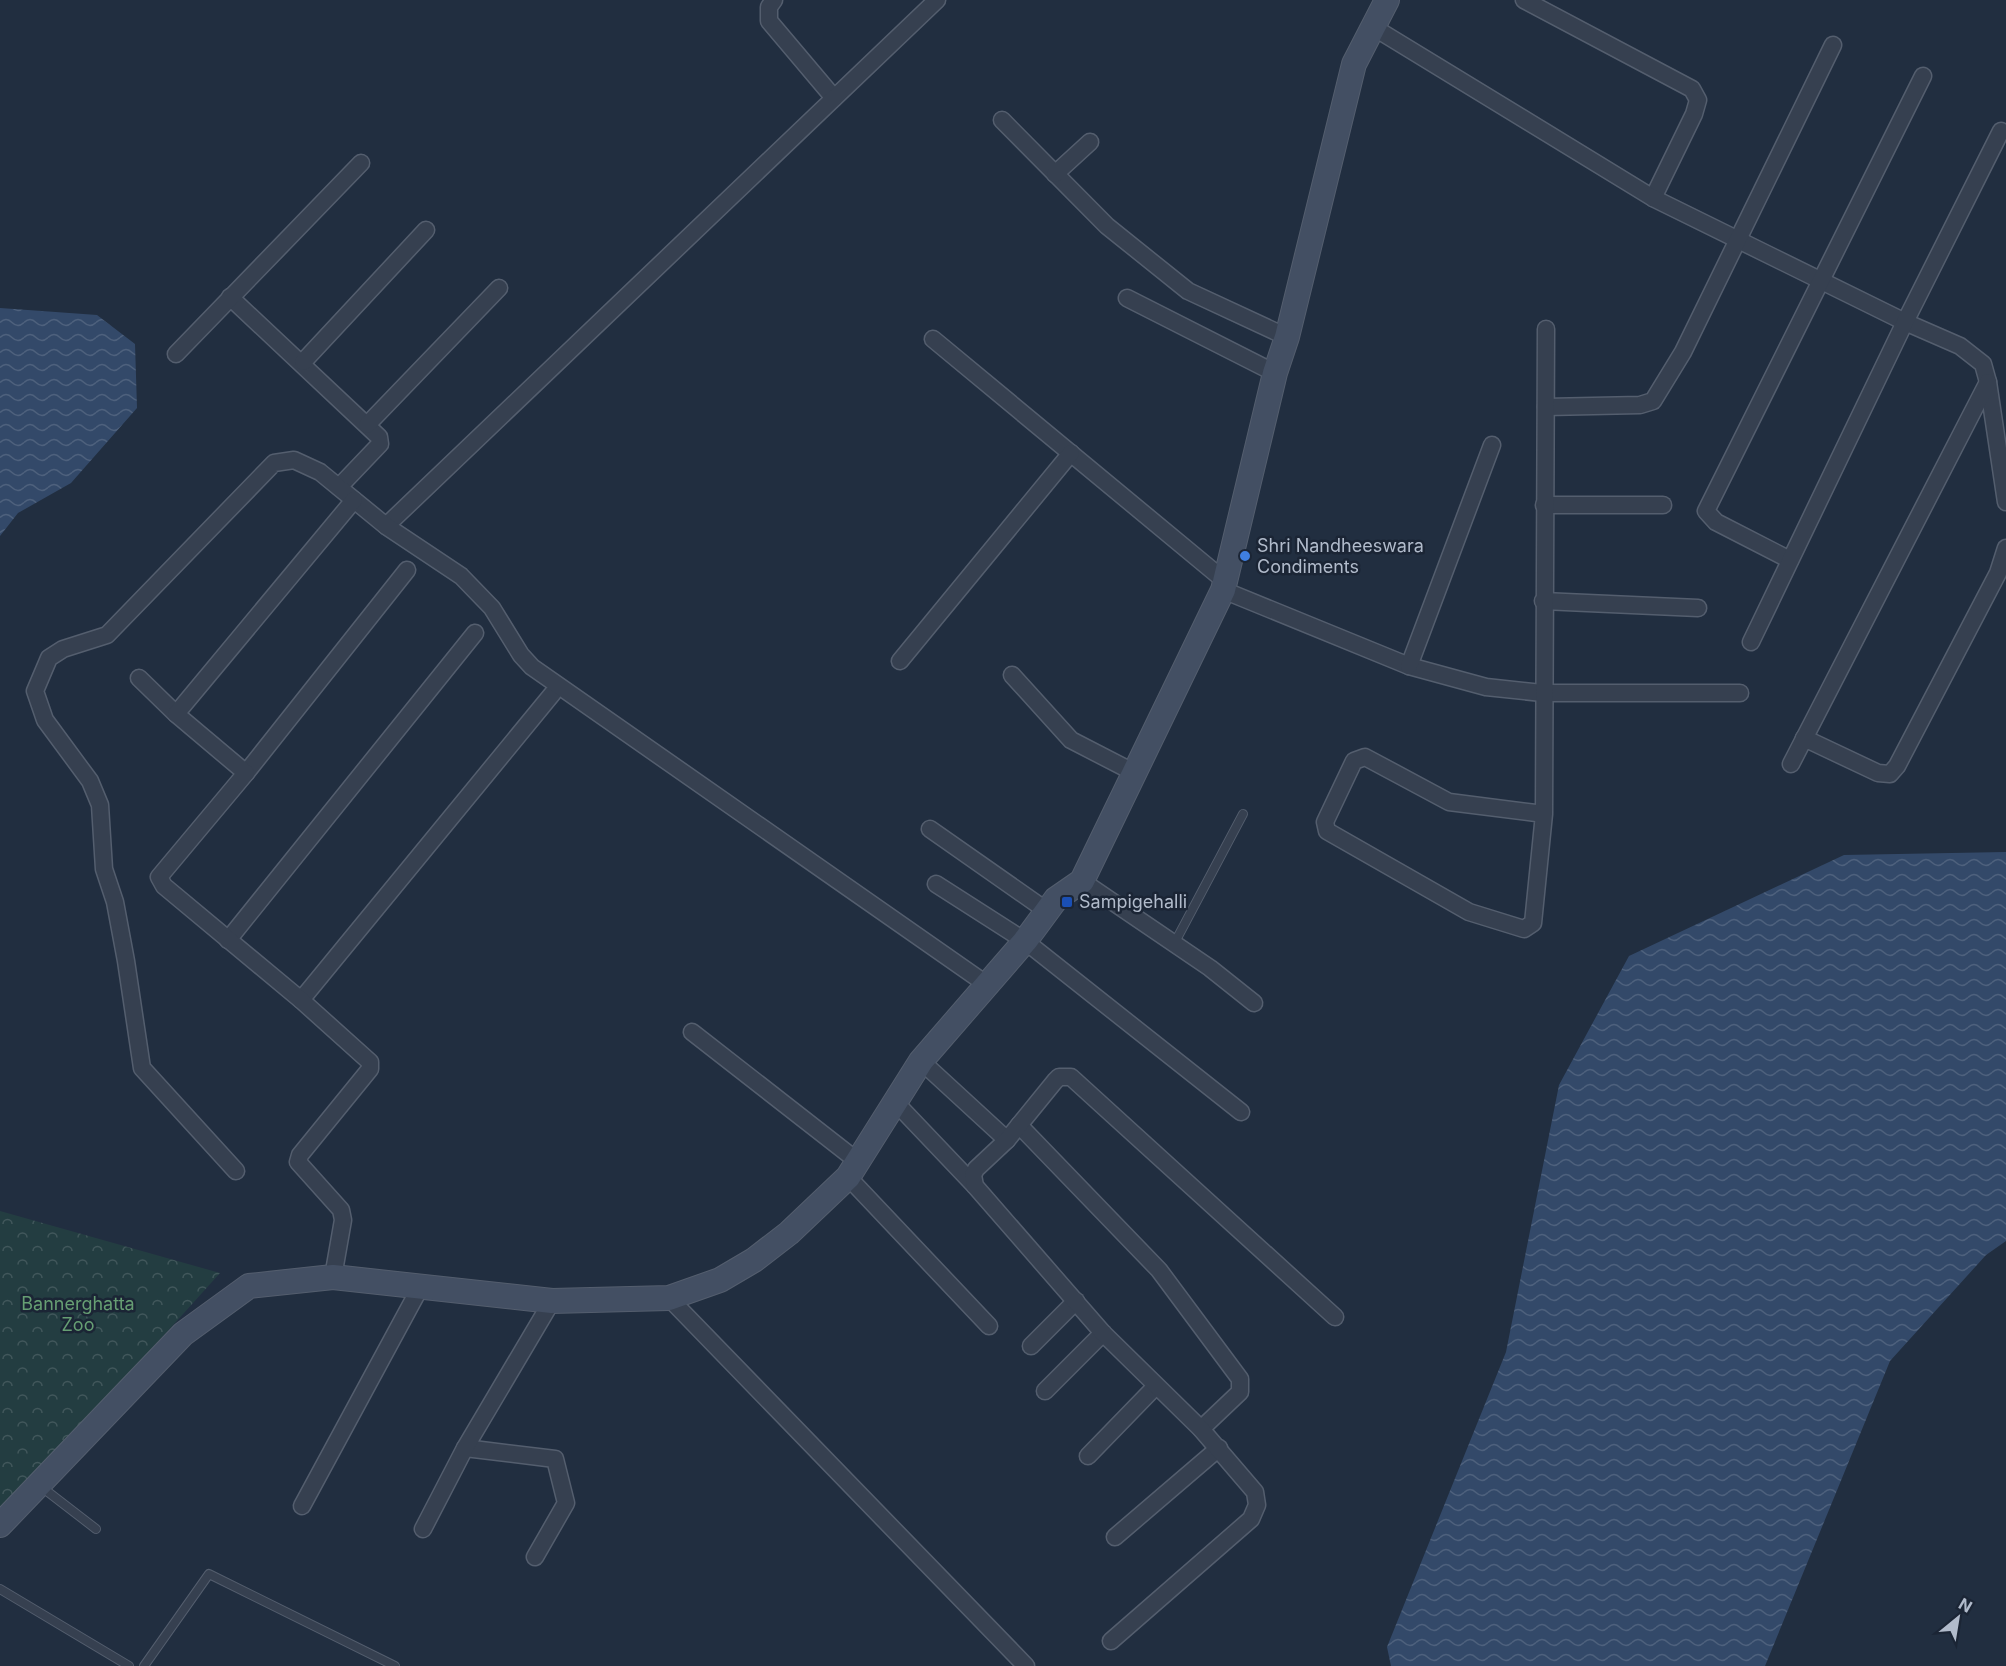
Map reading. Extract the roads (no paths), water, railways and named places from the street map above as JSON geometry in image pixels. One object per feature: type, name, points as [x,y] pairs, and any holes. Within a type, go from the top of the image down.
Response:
[{"type":"street","points":[[774,0],[770,7],[769,21],[834,98]]},
{"type":"street","points":[[386,526],[937,0]]},
{"type":"street","points":[[0,1525],[183,1334],[249,1286],[333,1276],[552,1301],[669,1298],[720,1280],[754,1260],[789,1233],[852,1168],[921,1061],[1025,941],[1056,899],[1082,881],[1136,773],[1224,585],[1275,373],[1287,337],[1354,64],[1387,0]]},
{"type":"street","points":[[1524,0],[1692,89],[1698,100],[1694,114],[1653,198]]},
{"type":"street","points":[[1373,27],[1653,198],[1905,322],[1960,346],[1976,356],[1983,364],[1988,382],[2006,502]]},
{"type":"street","points":[[1546,407],[1640,405],[1653,401],[1683,352],[1833,45]]},
{"type":"street","points":[[1790,560],[1716,522],[1706,512],[1923,76]]},
{"type":"street","points":[[1002,120],[1107,226],[1188,291],[1287,337]]},
{"type":"street","points":[[1751,642],[1905,322],[2001,131]]},
{"type":"street","points":[[1055,174],[1090,142]]},
{"type":"street","points":[[176,354],[361,163]]},
{"type":"street","points":[[303,362],[426,230]]},
{"type":"street","points":[[367,425],[499,288]]},
{"type":"street","points":[[230,297],[303,362],[379,437],[380,444],[339,487]]},
{"type":"street","points":[[1127,298],[1275,373]]},
{"type":"street","points":[[1544,814],[1481,808],[1449,802],[1365,757],[1354,761],[1325,822],[1327,831],[1469,912],[1524,929],[1533,923],[1544,814],[1542,693],[1546,329]]},
{"type":"street","points":[[933,339],[1071,453],[1224,585],[1409,666],[1486,687],[1542,693],[1740,693]]},
{"type":"street","points":[[1791,764],[1988,382]]},
{"type":"street","points":[[1409,666],[1492,445]]},
{"type":"street","points":[[900,661],[1071,453]]},
{"type":"street","points":[[236,1171],[142,1068],[115,902],[104,869],[100,806],[90,781],[45,720],[35,691],[49,658],[63,649],[107,635],[274,463],[294,460],[320,472],[386,526],[447,565],[477,591],[492,608],[521,655],[532,667],[986,984]]},
{"type":"street","points":[[176,714],[354,500]]},
{"type":"street","points":[[1545,505],[1663,505]]},
{"type":"street","points":[[1804,738],[1878,773],[1890,774],[1897,766],[1998,573],[2006,548]]},
{"type":"street","points":[[333,1276],[343,1220],[341,1210],[298,1162],[300,1155],[370,1069],[370,1062],[301,1000],[164,886],[159,877],[246,773],[407,570]]},
{"type":"street","points":[[1543,601],[1698,608]]},
{"type":"street","points":[[228,940],[475,633]]},
{"type":"street","points":[[1012,675],[1071,740],[1136,773]]},
{"type":"street","points":[[139,678],[176,714],[246,773]]},
{"type":"street","points":[[301,1000],[553,693]]},
{"type":"street","points":[[930,829],[1047,911]]},
{"type":"street","points":[[1082,881],[1174,944],[1254,1004]]},
{"type":"street","points":[[936,884],[1025,941],[1241,1112]]},
{"type":"street","points":[[692,1032],[852,1168],[989,1326]]},
{"type":"street","points":[[921,1061],[1007,1140]]},
{"type":"street","points":[[975,1186],[973,1176],[976,1169],[1007,1140],[1059,1077],[1071,1077],[1335,1317]]},
{"type":"street","points":[[896,1103],[975,1186],[1103,1333],[1155,1387],[1201,1429],[1255,1492],[1257,1505],[1251,1519],[1111,1641]]},
{"type":"street","points":[[1019,1125],[1159,1270],[1240,1379],[1240,1392],[1201,1429]]},
{"type":"street","points":[[302,1506],[422,1286]]},
{"type":"street","points":[[669,1298],[1026,1666]]},
{"type":"street","points":[[423,1528],[465,1448],[552,1301]]},
{"type":"street","points":[[1031,1346],[1076,1301]]},
{"type":"street","points":[[1046,1391],[1103,1333]]},
{"type":"street","points":[[1088,1456],[1155,1387]]},
{"type":"street","points":[[465,1448],[555,1459],[566,1503],[535,1557]]},
{"type":"street","points":[[1115,1537],[1219,1449]]},
{"type":"lane","points":[[1174,944],[1243,814]]},
{"type":"lane","points":[[38,1485],[96,1529]]},
{"type":"lane","points":[[144,1666],[209,1574],[395,1666]]},
{"type":"lane","points":[[0,1589],[129,1666]]},
{"type":"water","points":[[0,308],[97,315],[135,344],[137,408],[71,483],[18,513],[0,536]]},
{"type":"water","points":[[2006,852],[2006,1241],[1986,1255],[1890,1361],[1765,1666],[1391,1666],[1387,1647],[1506,1352],[1559,1085],[1629,956],[1844,855]]},
{"type":"place","name":"Shri Nandheeswara Condiments","points":[[1245,556]]},
{"type":"place","name":"Sampigehalli","points":[[1067,902]]},
{"type":"park label","name":"Bannerghatta Zoo","points":[[78,1314]]}]
